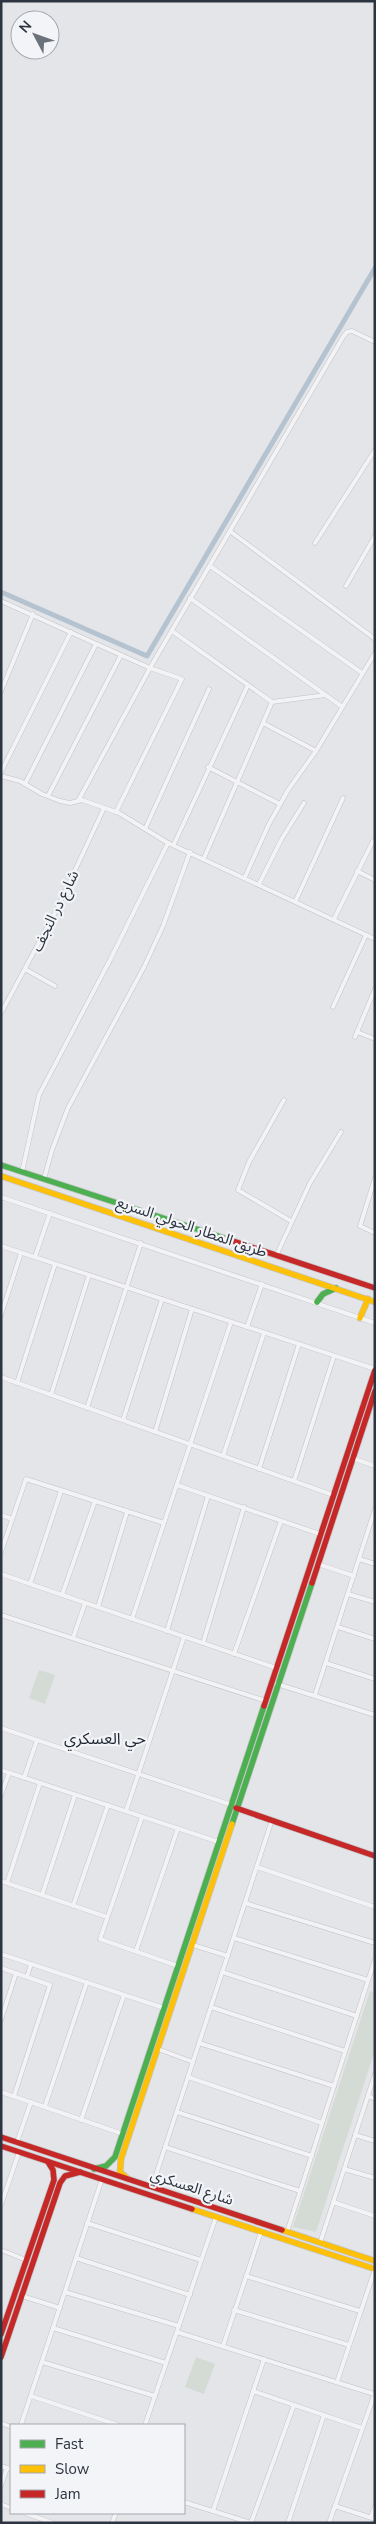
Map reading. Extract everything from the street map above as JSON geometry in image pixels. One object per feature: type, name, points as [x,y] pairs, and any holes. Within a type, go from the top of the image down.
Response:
[{"type":"main road","name":"طريق المطار الحولي السريع","points":[[1,1166],[375,1288]]},
{"type":"main road","name":"طريق المطار الحولي السريع","points":[[1,1176],[375,1302]]},
{"type":"main road","points":[[317,1302],[323,1294],[336,1288]]},
{"type":"main road","points":[[360,1318],[368,1299]]},
{"type":"main road","points":[[94,2169],[106,2166],[118,2158],[158,2049],[193,1945],[198,1917],[219,1842],[234,1806],[276,1684],[320,1534],[375,1369]]},
{"type":"main road","points":[[294,1622],[318,1564],[375,1391]]},
{"type":"main road","points":[[128,2179],[120,2172],[118,2158],[123,2134],[191,1928],[198,1917],[276,1668],[290,1637]]},
{"type":"main road","points":[[234,1806],[375,1856]]},
{"type":"main road","points":[[191,1928],[196,1927],[197,1930]]},
{"type":"main road","name":"شارع العسكري","points":[[1,2137],[375,2261]]},
{"type":"main road","name":"شارع العسكري","points":[[1,2146],[375,2269]]},
{"type":"main road","points":[[1,2334],[54,2180],[53,2170],[47,2161]]},
{"type":"main road","points":[[1,2357],[60,2182],[66,2176],[80,2172]]},
{"type":"main road","points":[[177,2204],[181,2202],[180,2197]]},
{"type":"main road","points":[[192,2209],[191,2205],[195,2202]]},
{"type":"street","points":[[78,801],[190,598],[231,532],[347,332],[352,331],[375,342]]},
{"type":"street","points":[[315,543],[375,450]]},
{"type":"street","points":[[231,532],[375,640]]},
{"type":"street","points":[[346,586],[375,536]]},
{"type":"street","points":[[210,566],[362,673]]},
{"type":"street","points":[[190,598],[340,706]]},
{"type":"street","points":[[1,608],[3,602],[150,668],[182,679],[116,812]]},
{"type":"street","points":[[1,691],[33,614]]},
{"type":"street","points":[[172,631],[272,702],[326,695]]},
{"type":"street","points":[[1,772],[71,632]]},
{"type":"street","points":[[25,784],[96,644]]},
{"type":"street","points":[[245,877],[280,804],[316,751],[340,706],[375,653]]},
{"type":"street","points":[[48,796],[121,655]]},
{"type":"street","points":[[174,844],[208,767],[248,685]]},
{"type":"street","points":[[145,829],[209,689]]},
{"type":"street","points":[[204,858],[272,702]]},
{"type":"street","points":[[263,723],[316,751]]},
{"type":"street","points":[[208,767],[280,804]]},
{"type":"street","points":[[1,776],[25,784],[48,796],[70,802],[78,801],[116,812],[168,843],[174,844],[296,900],[375,939]]},
{"type":"street","points":[[296,900],[343,798]]},
{"type":"street","points":[[259,884],[281,840],[304,803]]},
{"type":"street","name":"شارع در النجف","points":[[1,1013],[57,909],[104,808]]},
{"type":"street","points":[[334,919],[357,871],[373,841],[375,842]]},
{"type":"street","points":[[22,1172],[39,1095],[110,960],[168,843]]},
{"type":"street","points":[[44,1180],[52,1150],[68,1108],[144,967],[163,926],[190,852]]},
{"type":"street","points":[[357,871],[375,880]]},
{"type":"street","points":[[333,1006],[366,935]]},
{"type":"street","points":[[25,969],[55,986]]},
{"type":"street","points":[[355,1037],[375,988]]},
{"type":"street","points":[[357,1032],[375,1039]]},
{"type":"street","points":[[284,1100],[249,1162],[238,1190],[291,1221]]},
{"type":"street","points":[[276,1256],[310,1183],[341,1132]]},
{"type":"street","points":[[374,1233],[360,1226],[375,1178]]},
{"type":"street","points":[[1,1197],[375,1322]]},
{"type":"street","points":[[35,1257],[50,1213]]},
{"type":"street","points":[[88,1408],[141,1243]]},
{"type":"street","points":[[1,1246],[375,1369]]},
{"type":"street","points":[[1,1315],[21,1253]]},
{"type":"street","points":[[17,1383],[55,1264]]},
{"type":"street","points":[[51,1395],[88,1275]]},
{"type":"street","points":[[247,1327],[262,1284]]},
{"type":"street","points":[[123,1420],[162,1299]]},
{"type":"street","points":[[155,1432],[192,1309]]},
{"type":"street","points":[[132,1619],[231,1322]]},
{"type":"street","points":[[223,1456],[264,1332]]},
{"type":"street","points":[[259,1469],[299,1344]]},
{"type":"street","points":[[294,1481],[334,1356]]},
{"type":"street","points":[[1,1377],[333,1495]]},
{"type":"street","points":[[352,1458],[375,1466]]},
{"type":"street","points":[[1,1552],[26,1480],[164,1523]]},
{"type":"street","points":[[177,1485],[320,1534]]},
{"type":"street","points":[[30,1584],[61,1491]]},
{"type":"street","points":[[166,1630],[208,1496]]},
{"type":"street","points":[[62,1595],[95,1501]]},
{"type":"street","points":[[202,1643],[244,1507]]},
{"type":"street","points":[[315,1695],[373,1521],[375,1509]]},
{"type":"street","points":[[98,1607],[127,1512]]},
{"type":"street","points":[[1,1515],[12,1519]]},
{"type":"street","points":[[234,1654],[280,1521]]},
{"type":"street","points":[[359,1559],[375,1564]]},
{"type":"street","points":[[318,1564],[354,1576]]},
{"type":"street","points":[[1,1574],[276,1668]]},
{"type":"street","points":[[348,1594],[375,1602]]},
{"type":"street","points":[[73,1638],[85,1603]]},
{"type":"street","points":[[1,1615],[266,1701]]},
{"type":"street","points":[[338,1627],[375,1639]]},
{"type":"street","points":[[126,1811],[184,1636]]},
{"type":"street","points":[[326,1664],[375,1679]]},
{"type":"street","points":[[276,1684],[375,1715]]},
{"type":"street","points":[[1,1728],[234,1806]]},
{"type":"street","points":[[24,1778],[36,1740]]},
{"type":"street","points":[[1,1770],[219,1842]]},
{"type":"street","points":[[1,1795],[9,1773]]},
{"type":"street","points":[[7,1883],[40,1783]]},
{"type":"street","points":[[42,1895],[75,1795]]},
{"type":"street","points":[[73,1906],[108,1805]]},
{"type":"street","points":[[142,1817],[100,1939],[178,1966]]},
{"type":"street","points":[[152,2187],[272,1820]]},
{"type":"street","points":[[136,1951],[178,1828]]},
{"type":"street","points":[[257,1867],[375,1907]]},
{"type":"street","points":[[1,1881],[107,1917]]},
{"type":"street","points":[[245,1903],[375,1944]]},
{"type":"street","points":[[234,1938],[368,1980]]},
{"type":"street","points":[[193,1945],[228,1956]]},
{"type":"street","points":[[1,1954],[164,2008]]},
{"type":"street","points":[[287,2232],[375,1959]]},
{"type":"street","points":[[27,1977],[31,1964]]},
{"type":"street","points":[[1,1968],[50,1984],[14,2096]]},
{"type":"street","points":[[222,1972],[357,2016]]},
{"type":"street","points":[[1,2020],[16,1973]]},
{"type":"street","points":[[45,2106],[87,1982]]},
{"type":"street","points":[[81,2120],[124,1995]]},
{"type":"street","points":[[211,2007],[345,2050]]},
{"type":"street","points":[[199,2043],[334,2086]]},
{"type":"street","points":[[158,2049],[193,2062]]},
{"type":"street","points":[[320,2243],[375,2074]]},
{"type":"street","points":[[188,2077],[322,2123]]},
{"type":"street","points":[[1,2092],[123,2134]]},
{"type":"street","points":[[368,2096],[375,2099]]},
{"type":"street","points":[[17,2142],[31,2102]]},
{"type":"street","points":[[177,2112],[312,2156]]},
{"type":"street","points":[[355,2135],[375,2141]]},
{"type":"street","points":[[165,2147],[300,2191]]},
{"type":"street","points":[[1,2205],[19,2152]]},
{"type":"street","points":[[344,2169],[375,2178]]},
{"type":"street","points":[[21,2424],[102,2179]]},
{"type":"street","points":[[1,2189],[6,2190]]},
{"type":"street","points":[[333,2202],[375,2216]]},
{"type":"street","points":[[145,2424],[216,2217]]},
{"type":"street","points":[[87,2223],[201,2260]]},
{"type":"street","points":[[222,2346],[261,2232]]},
{"type":"street","points":[[1,2250],[26,2260]]},
{"type":"street","points":[[76,2258],[190,2295]]},
{"type":"street","points":[[337,2382],[375,2269]]},
{"type":"street","points":[[246,2276],[360,2311]]},
{"type":"street","points":[[65,2292],[179,2326]]},
{"type":"street","points":[[22,2296],[60,2308]]},
{"type":"street","points":[[234,2310],[349,2345]]},
{"type":"street","points":[[53,2328],[166,2363]]},
{"type":"street","points":[[177,2332],[375,2394],[329,2523]]},
{"type":"street","points":[[213,2511],[264,2359]]},
{"type":"street","points":[[42,2362],[155,2396]]},
{"type":"street","points":[[253,2391],[362,2428]]},
{"type":"street","points":[[31,2396],[115,2424]]},
{"type":"street","points":[[185,2502],[251,2523],[294,2405]]},
{"type":"street","points":[[368,2412],[375,2414]]},
{"type":"street","points":[[288,2523],[324,2415]]},
{"type":"street","points":[[1,2466],[9,2468],[1,2486]]},
{"type":"street","points":[[335,2506],[373,2518],[375,2506]]},
{"type":"street","points":[[28,2514],[53,2523]]},
{"type":"shaded area","points":[[39,1670],[55,1675],[45,1704],[29,1698]]},
{"type":"shaded area","points":[[370,1991],[375,1992],[375,2050],[316,2232],[293,2227]]},
{"type":"shaded area","points":[[196,2357],[215,2364],[204,2394],[185,2387]]},
{"type":"waterway","points":[[1,592],[147,656],[375,268]]},
{"type":"traffic: fast","points":[[1,1165],[227,1239]]},
{"type":"traffic: fast","points":[[317,1302],[323,1294],[336,1288]]},
{"type":"traffic: fast","points":[[232,1824],[312,1583]]},
{"type":"traffic: fast","points":[[94,2169],[106,2166],[115,2157],[264,1706]]},
{"type":"traffic: slow","points":[[1,1176],[375,1302]]},
{"type":"traffic: slow","points":[[360,1318],[368,1299]]},
{"type":"traffic: slow","points":[[128,2179],[120,2172],[121,2159],[232,1824]]},
{"type":"traffic: slow","points":[[192,2209],[375,2269]]},
{"type":"traffic: slow","points":[[282,2230],[375,2261]]},
{"type":"traffic: jam","points":[[227,1239],[375,1288]]},
{"type":"traffic: jam","points":[[264,1706],[375,1370]]},
{"type":"traffic: jam","points":[[312,1583],[375,1391]]},
{"type":"traffic: jam","points":[[236,1808],[375,1856]]},
{"type":"traffic: jam","points":[[1,2137],[282,2230]]},
{"type":"traffic: jam","points":[[1,2146],[192,2209]]},
{"type":"traffic: jam","points":[[1,2334],[54,2180],[53,2170],[48,2162]]},
{"type":"traffic: jam","points":[[1,2357],[60,2183],[65,2176],[80,2172]]},
{"type":"district","name":"حي العسكري","points":[[105,1738]]}]
